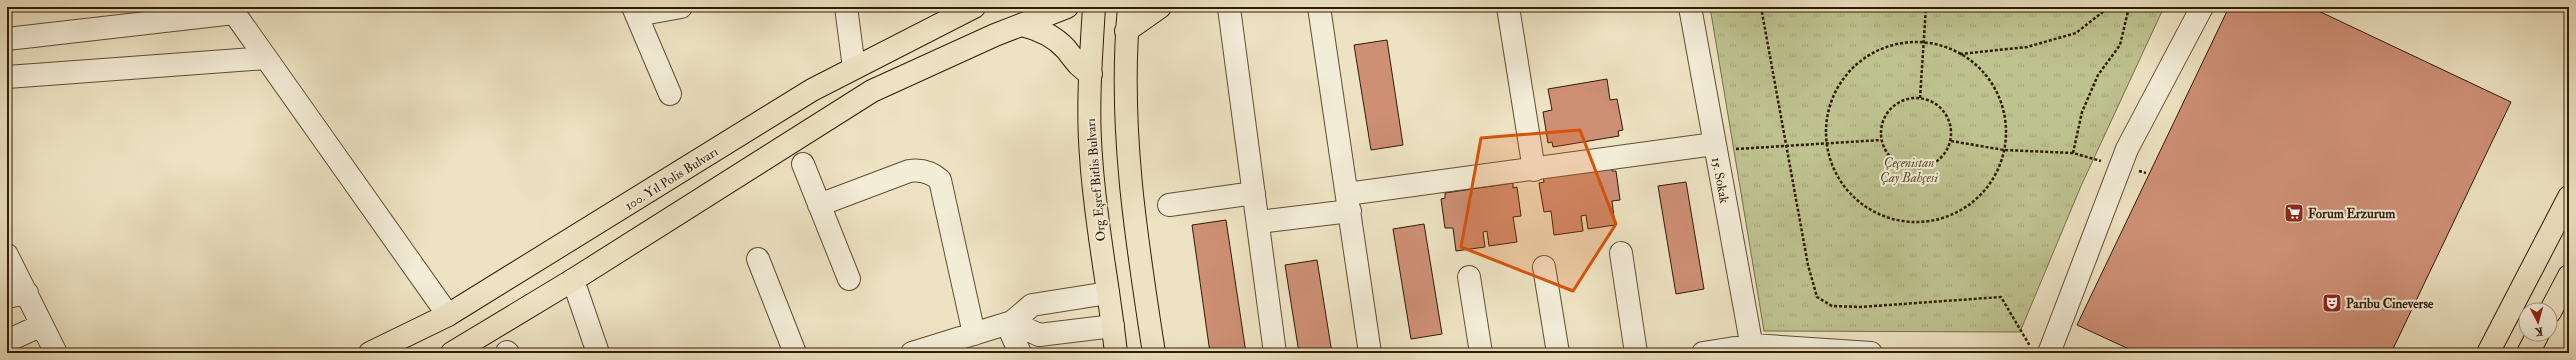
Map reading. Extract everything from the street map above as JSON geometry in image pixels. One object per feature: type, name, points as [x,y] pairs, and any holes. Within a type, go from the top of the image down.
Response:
[{"type":"main road","name":"100. Yıl Polis Bulvarı","points":[[370,353],[448,315],[812,90],[974,7]]},
{"type":"main road","points":[[452,353],[573,280],[872,91],[1022,24],[1067,7]]},
{"type":"main road","name":"Org Eşref Bitlis Bulvarı","points":[[1094,7],[1091,74],[1091,157],[1116,353]]},
{"type":"main road","points":[[1129,7],[1126,31],[1125,131],[1129,181],[1154,353]]},
{"type":"main road","points":[[1126,31],[1160,7]]},
{"type":"main road","points":[[1022,24],[1051,36],[1066,49],[1080,67],[1091,74]]},
{"type":"main road","points":[[2488,353],[2569,196]]},
{"type":"main road","points":[[2555,302],[2569,276]]},
{"type":"main road","points":[[2528,353],[2534,342]]},
{"type":"street","points":[[670,94],[635,11],[675,7]]},
{"type":"street","points":[[846,7],[854,68]]},
{"type":"street","points":[[1319,7],[1349,202],[1370,353]]},
{"type":"street","points":[[1508,7],[1534,170]]},
{"type":"street","name":"15. Sokak","points":[[1690,7],[1753,349]]},
{"type":"street","points":[[2049,353],[2127,149],[2202,7]]},
{"type":"street","points":[[1229,8],[1275,353]]},
{"type":"street","points":[[7,39],[232,10],[448,315]]},
{"type":"street","points":[[7,77],[266,58]]},
{"type":"street","points":[[1258,222],[1349,202],[1534,170],[1715,148]]},
{"type":"street","points":[[803,164],[849,279]]},
{"type":"street","points":[[819,205],[909,171],[921,171],[934,175],[940,180],[974,334]]},
{"type":"street","points":[[1169,205],[1254,193]]},
{"type":"street","points":[[1621,253],[1636,353]]},
{"type":"street","points":[[7,255],[17,295],[42,325],[56,353]]},
{"type":"street","points":[[758,259],[795,353]]},
{"type":"street","points":[[1544,267],[1558,353]]},
{"type":"street","points":[[1469,277],[1482,353]]},
{"type":"street","points":[[573,280],[598,353]]},
{"type":"street","points":[[912,353],[1009,323],[1032,305],[1108,293]]},
{"type":"street","points":[[1009,323],[1039,335],[1113,326]]},
{"type":"street","points":[[1009,323],[1020,353]]},
{"type":"street","points":[[7,341],[42,325]]},
{"type":"street","points":[[1703,353],[1753,349],[1871,353]]},
{"type":"path","points":[[1761,7],[1808,265],[1817,297],[1832,306],[1860,307],[2001,297],[2027,338],[2032,353]]},
{"type":"path","points":[[1920,98],[1926,7]]},
{"type":"path","points":[[1960,54],[2027,47],[2076,32],[2109,7]]},
{"type":"path","points":[[2073,153],[2082,112],[2098,75],[2120,45],[2129,7]]},
{"type":"path","points":[[1930,43],[1960,54],[1982,70],[1998,95],[2006,124],[2004,150],[1992,180],[1973,202],[1947,217],[1918,222],[1888,218],[1862,205],[1841,184],[1828,156],[1825,127],[1832,98],[1848,72],[1872,54],[1900,44],[1924,44],[1930,43]]},
{"type":"path","points":[[1920,98],[1937,104],[1945,112],[1950,122],[1951,141],[1945,155],[1936,162],[1915,169],[1904,167],[1893,161],[1885,151],[1881,140],[1880,128],[1884,116],[1892,107],[1902,100],[1920,98]]},
{"type":"path","points":[[1715,148],[1786,146],[1881,140]]},
{"type":"path","points":[[1951,141],[2004,150],[2073,153],[2146,172]]},
{"type":"highlighted area","points":[[1580,130],[1616,224],[1573,291],[1461,247],[1481,138]]},
{"type":"green space","name":"Çeçenistan Çay Bahçesi","points":[[1710,7],[2164,7],[2081,186],[2020,332],[1764,331]]},
{"type":"building","name":"Forum Erzurum","points":[[2229,7],[2310,7],[2511,102],[2391,353],[2179,353],[2171,350],[2147,353],[2131,350],[2077,325]]},
{"type":"building","points":[[1387,40],[1403,145],[1371,150],[1354,45]]},
{"type":"building","points":[[1607,79],[1610,100],[1617,99],[1623,130],[1618,131],[1619,136],[1553,147],[1552,142],[1548,143],[1543,112],[1552,110],[1548,89]]},
{"type":"building","points":[[1611,167],[1612,171],[1616,171],[1620,200],[1612,201],[1615,225],[1588,229],[1586,215],[1581,216],[1583,231],[1554,235],[1551,211],[1544,212],[1539,183],[1544,182],[1543,177]]},
{"type":"building","points":[[1686,182],[1704,289],[1676,294],[1658,186]]},
{"type":"building","points":[[1513,183],[1513,188],[1517,187],[1521,216],[1513,217],[1517,242],[1489,246],[1487,231],[1483,232],[1485,247],[1456,251],[1453,228],[1445,228],[1441,199],[1445,198],[1445,193]]},
{"type":"building","points":[[1226,220],[1246,353],[1210,353],[1192,225]]},
{"type":"building","points":[[1424,224],[1442,334],[1411,339],[1393,229]]},
{"type":"building","points":[[1317,260],[1332,353],[1299,353],[1285,265]]},
{"type":"place","name":"Forum Erzurum","points":[[2294,213]]},
{"type":"place","name":"Paribu Cineverse","points":[[2332,303]]}]
